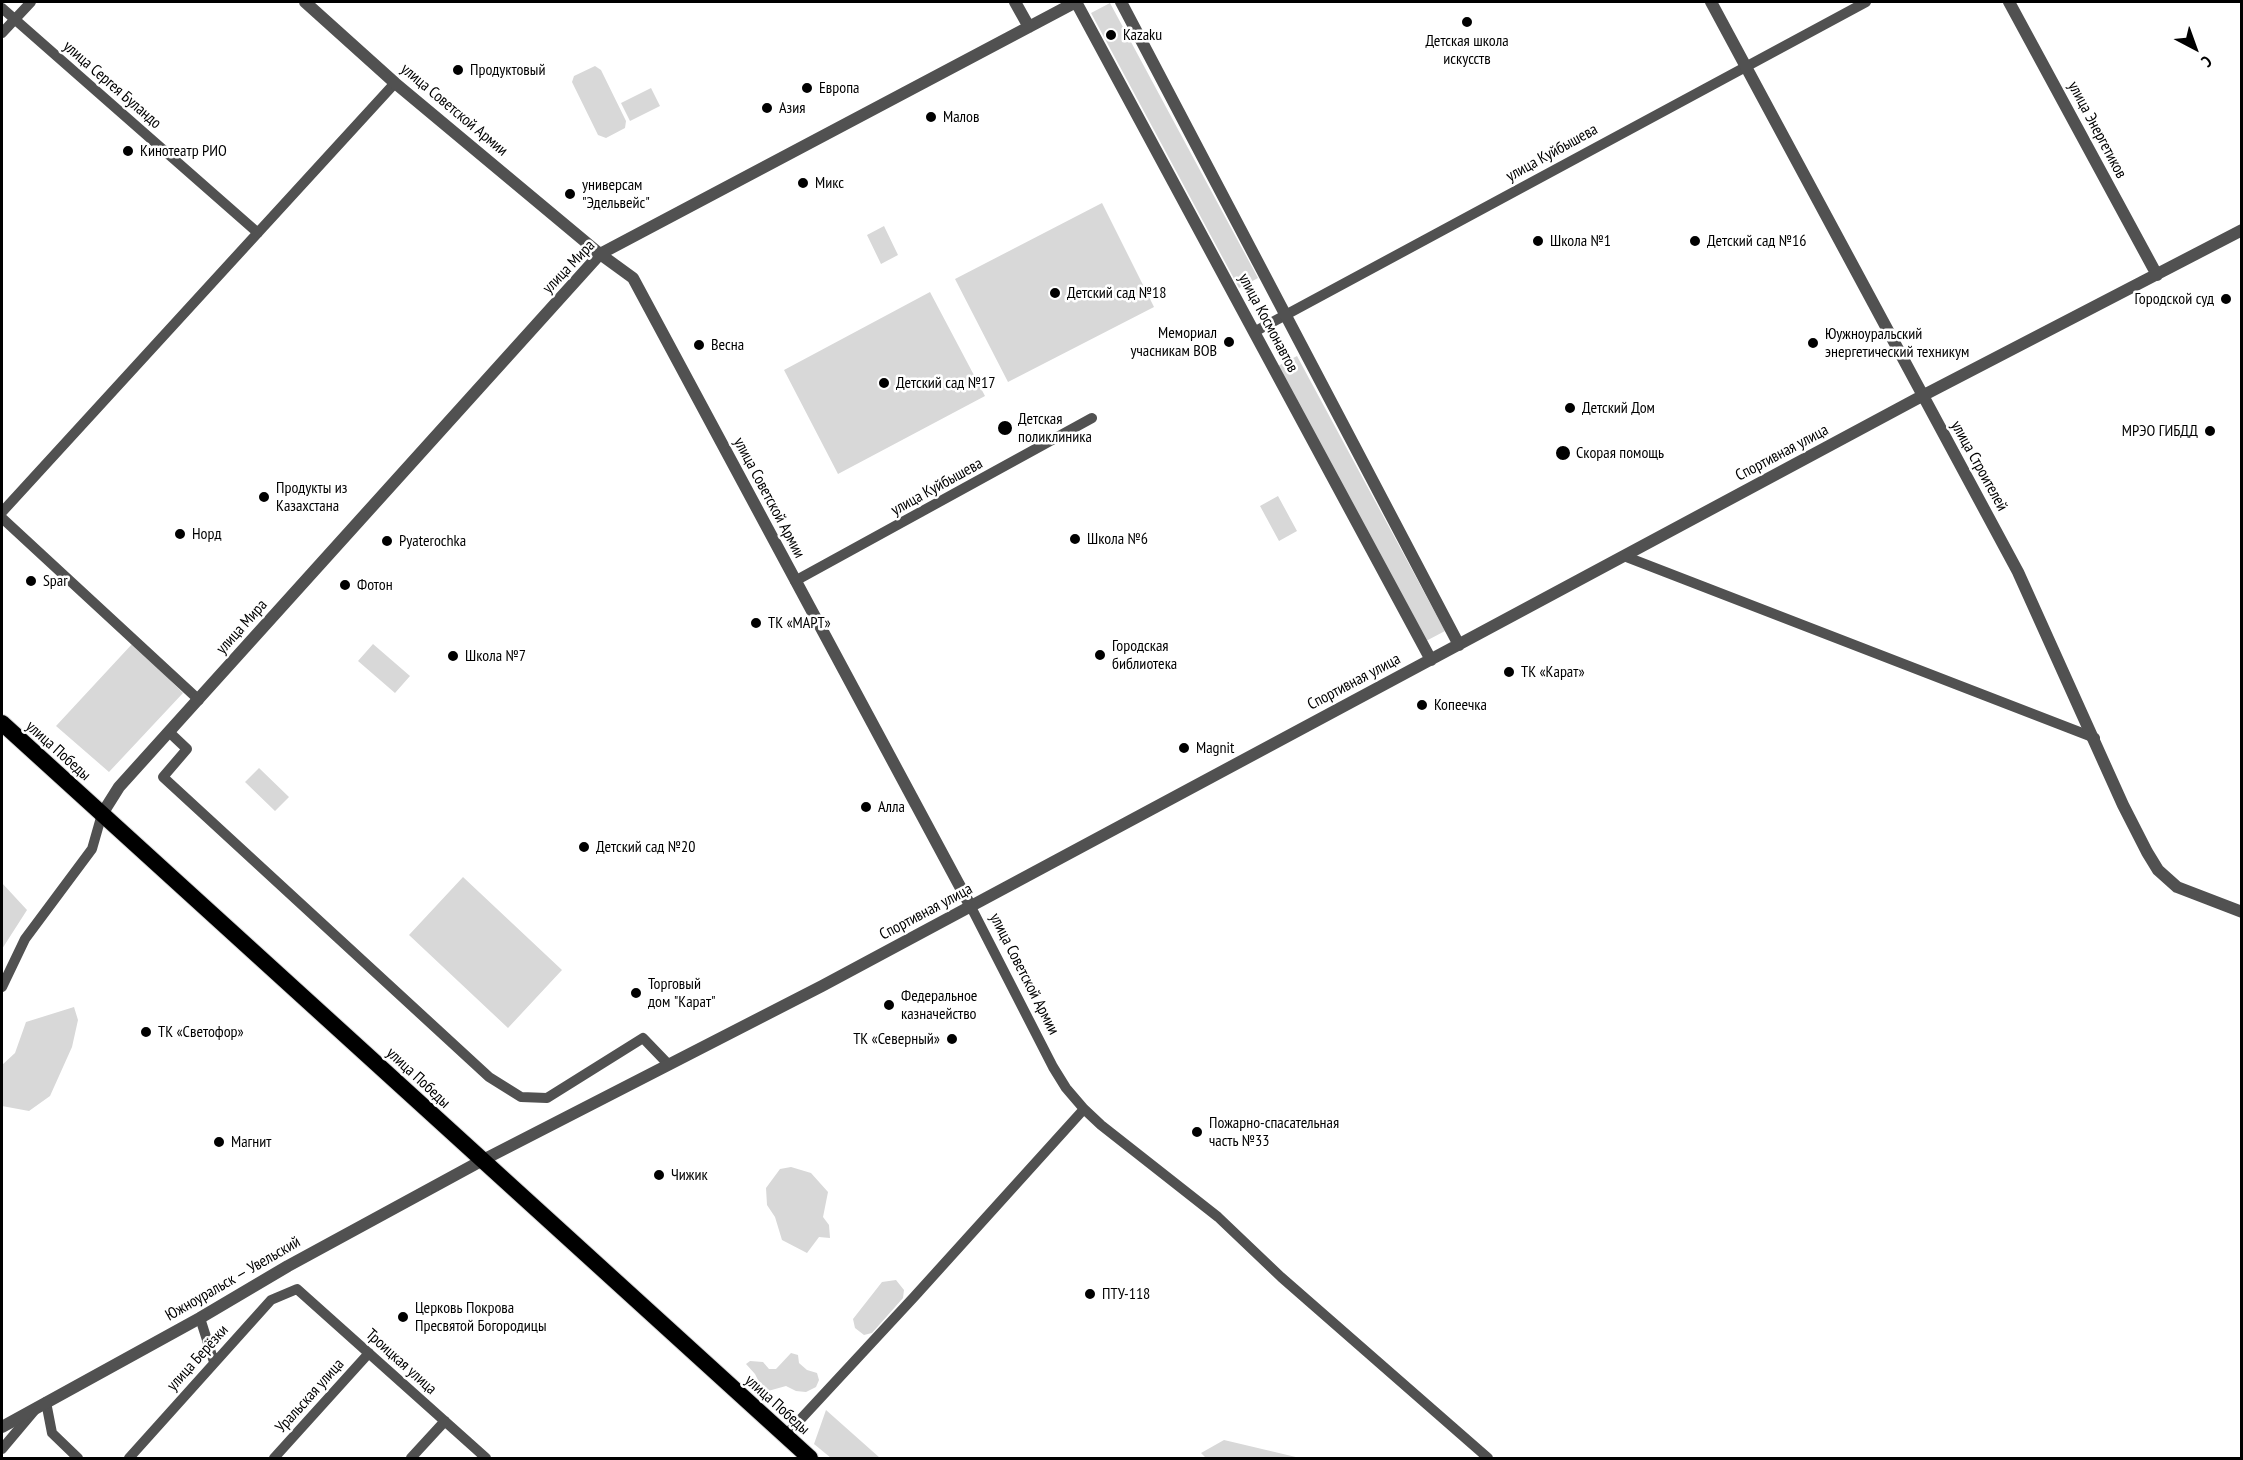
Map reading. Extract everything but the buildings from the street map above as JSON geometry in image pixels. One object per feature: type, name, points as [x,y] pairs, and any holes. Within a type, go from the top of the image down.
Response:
[{"type":"highway","name":"улица Победы","points":[[2,723],[810,1458]]},
{"type":"street","points":[[2,33],[31,2]]},
{"type":"street","name":"улица Советской Армии","points":[[305,2],[396,83],[600,254],[633,278],[971,907],[1053,1067],[1083,1109],[1218,1217],[1281,1277],[1488,1458]]},
{"type":"street","points":[[1015,2],[1029,27]]},
{"type":"street","name":"улица Мира","points":[[102,814],[119,787],[600,254],[1076,2]]},
{"type":"street","name":"улица Космонавтов","points":[[1076,2],[1431,660]]},
{"type":"street","name":"улица Космонавтов","points":[[1120,2],[1460,645]]},
{"type":"street","name":"улица Строителей","points":[[1711,2],[2018,572],[2123,804],[2158,870],[2177,887],[2241,912]]},
{"type":"street","name":"улица Куйбышева","points":[[1254,332],[1745,65],[1866,2]]},
{"type":"street","name":"улица Энергетиков","points":[[2009,2],[2157,275]]},
{"type":"street","name":"улица Сергея Буландо","points":[[2,8],[258,233]]},
{"type":"street","points":[[2,512],[396,83]]},
{"type":"street","name":"Спортивная улица","points":[[481,1161],[971,907],[1922,396],[2241,230]]},
{"type":"street","name":"улица Куйбышева","points":[[795,581],[1092,418]]},
{"type":"street","points":[[2,518],[199,700]]},
{"type":"street","points":[[1624,556],[2094,738]]},
{"type":"street","points":[[170,732],[187,749],[164,777],[489,1077],[521,1097],[547,1098],[643,1038],[669,1065]]},
{"type":"street","points":[[2,987],[25,939],[92,849],[102,814]]},
{"type":"street","points":[[785,1436],[906,1306],[1083,1109]]},
{"type":"street","name":"Южноуральск — Увельский","points":[[2,1426],[481,1161]]},
{"type":"street","points":[[260,1282],[271,1300]]},
{"type":"street","name":"улица Берёзки","points":[[129,1458],[271,1300],[297,1289]]},
{"type":"street","name":"Троицкая улица","points":[[297,1289],[486,1458]]},
{"type":"street","points":[[200,1318],[214,1362]]},
{"type":"street","name":"Уральская улица","points":[[274,1458],[369,1353]]},
{"type":"street","points":[[2,1449],[42,1405],[52,1433],[78,1458]]},
{"type":"street","points":[[411,1458],[444,1421]]},
{"type":"shaded area","points":[[1110,3],[1258,278],[1239,288],[1091,13]]},
{"type":"shaded area","points":[[595,66],[601,70],[626,121],[625,128],[606,138],[598,135],[572,82],[574,76]]},
{"type":"shaded area","points":[[651,88],[660,106],[630,121],[621,103]]},
{"type":"shaded area","name":"Детский сад №18","points":[[1102,203],[1154,307],[1008,382],[955,279]]},
{"type":"shaded area","points":[[884,226],[898,255],[881,264],[867,235]]},
{"type":"shaded area","name":"Детский сад №17","points":[[930,292],[985,396],[838,474],[784,370]]},
{"type":"shaded area","points":[[1297,356],[1445,631],[1426,641],[1278,366]]},
{"type":"shaded area","points":[[1278,496],[1297,531],[1279,541],[1260,506]]},
{"type":"shaded area","points":[[133,643],[183,693],[109,772],[56,726]]},
{"type":"shaded area","points":[[373,644],[410,676],[395,693],[358,661]]},
{"type":"shaded area","points":[[259,768],[289,797],[275,811],[245,782]]},
{"type":"shaded area","points":[[463,877],[562,970],[508,1028],[409,935]]},
{"type":"shaded area","points":[[2,883],[27,910],[2,949]]},
{"type":"shaded area","points":[[74,1007],[78,1020],[72,1047],[50,1096],[29,1111],[2,1106],[2,1065],[15,1053],[26,1022]]},
{"type":"shaded area","points":[[791,1167],[811,1173],[828,1192],[823,1217],[829,1225],[830,1238],[819,1237],[807,1253],[782,1240],[775,1217],[767,1205],[766,1188],[780,1169]]},
{"type":"shaded area","points":[[896,1280],[904,1290],[903,1298],[872,1333],[864,1335],[855,1328],[853,1319],[882,1282]]},
{"type":"shaded area","points":[[791,1353],[798,1355],[799,1363],[807,1370],[817,1373],[819,1380],[816,1387],[806,1392],[796,1391],[786,1386],[768,1391],[761,1386],[755,1374],[746,1364],[750,1361],[763,1362],[769,1369],[776,1369]]},
{"type":"shaded area","points":[[826,1410],[880,1458],[831,1458],[814,1444]]},
{"type":"shaded area","points":[[1224,1440],[1300,1458],[1206,1458],[1201,1453]]},
{"type":"place","name":"Детская школа искусств","points":[[1467,22]]},
{"type":"place","name":"Kazaku","points":[[1111,35]]},
{"type":"place","name":"Продуктовый","points":[[458,70]]},
{"type":"place","name":"Европа","points":[[807,88]]},
{"type":"place","name":"Азия","points":[[767,108]]},
{"type":"place","name":"Малов","points":[[931,117]]},
{"type":"place","name":"Кинотеатр РИО","points":[[128,151]]},
{"type":"place","name":"Микс","points":[[803,183]]},
{"type":"place","name":"универсам \"Эдельвейс\"","points":[[570,194]]},
{"type":"place","name":"Школа №1","points":[[1538,241]]},
{"type":"place","name":"Детский сад №16","points":[[1695,241]]},
{"type":"place","name":"Детский сад №18","points":[[1055,293]]},
{"type":"place","name":"Городской суд","points":[[2226,299]]},
{"type":"place","name":"Мемориал учасникам ВОВ","points":[[1229,342]]},
{"type":"place","name":"Юужноуральский энергетический техникум","points":[[1813,343]]},
{"type":"place","name":"Весна","points":[[699,345]]},
{"type":"place","name":"Детский сад №17","points":[[884,383]]},
{"type":"place","name":"Детский Дом","points":[[1570,408]]},
{"type":"place","name":"Детская поликлиника","points":[[1005,428]]},
{"type":"place","name":"МРЭО ГИБДД","points":[[2210,431]]},
{"type":"place","name":"Скорая помощь","points":[[1563,453]]},
{"type":"place","name":"Продукты из Казахстана","points":[[264,497]]},
{"type":"place","name":"Норд","points":[[180,534]]},
{"type":"place","name":"Школа №6","points":[[1075,539]]},
{"type":"place","name":"Pyaterochka","points":[[387,541]]},
{"type":"place","name":"Spar","points":[[31,581]]},
{"type":"place","name":"Фотон","points":[[345,585]]},
{"type":"place","name":"ТК «МАРТ»","points":[[756,623]]},
{"type":"place","name":"Городская библиотека","points":[[1100,655]]},
{"type":"place","name":"Школа №7","points":[[453,656]]},
{"type":"place","name":"ТК «Карат»","points":[[1509,672]]},
{"type":"place","name":"Копеечка","points":[[1422,705]]},
{"type":"place","name":"Magnit","points":[[1184,748]]},
{"type":"place","name":"Алла","points":[[866,807]]},
{"type":"place","name":"Детский сад №20","points":[[584,847]]},
{"type":"place","name":"Торговый дом \"Карат\"","points":[[636,993]]},
{"type":"place","name":"Федеральное казначейство","points":[[889,1005]]},
{"type":"place","name":"ТК «Светофор»","points":[[146,1032]]},
{"type":"place","name":"ТК «Северный»","points":[[952,1039]]},
{"type":"place","name":"Пожарно-спасательная часть №33","points":[[1197,1132]]},
{"type":"place","name":"Магнит","points":[[219,1142]]},
{"type":"place","name":"Чижик","points":[[659,1175]]},
{"type":"place","name":"ПТУ-118","points":[[1090,1294]]},
{"type":"place","name":"Церковь Покрова Пресвятой Богородицы","points":[[403,1317]]}]
